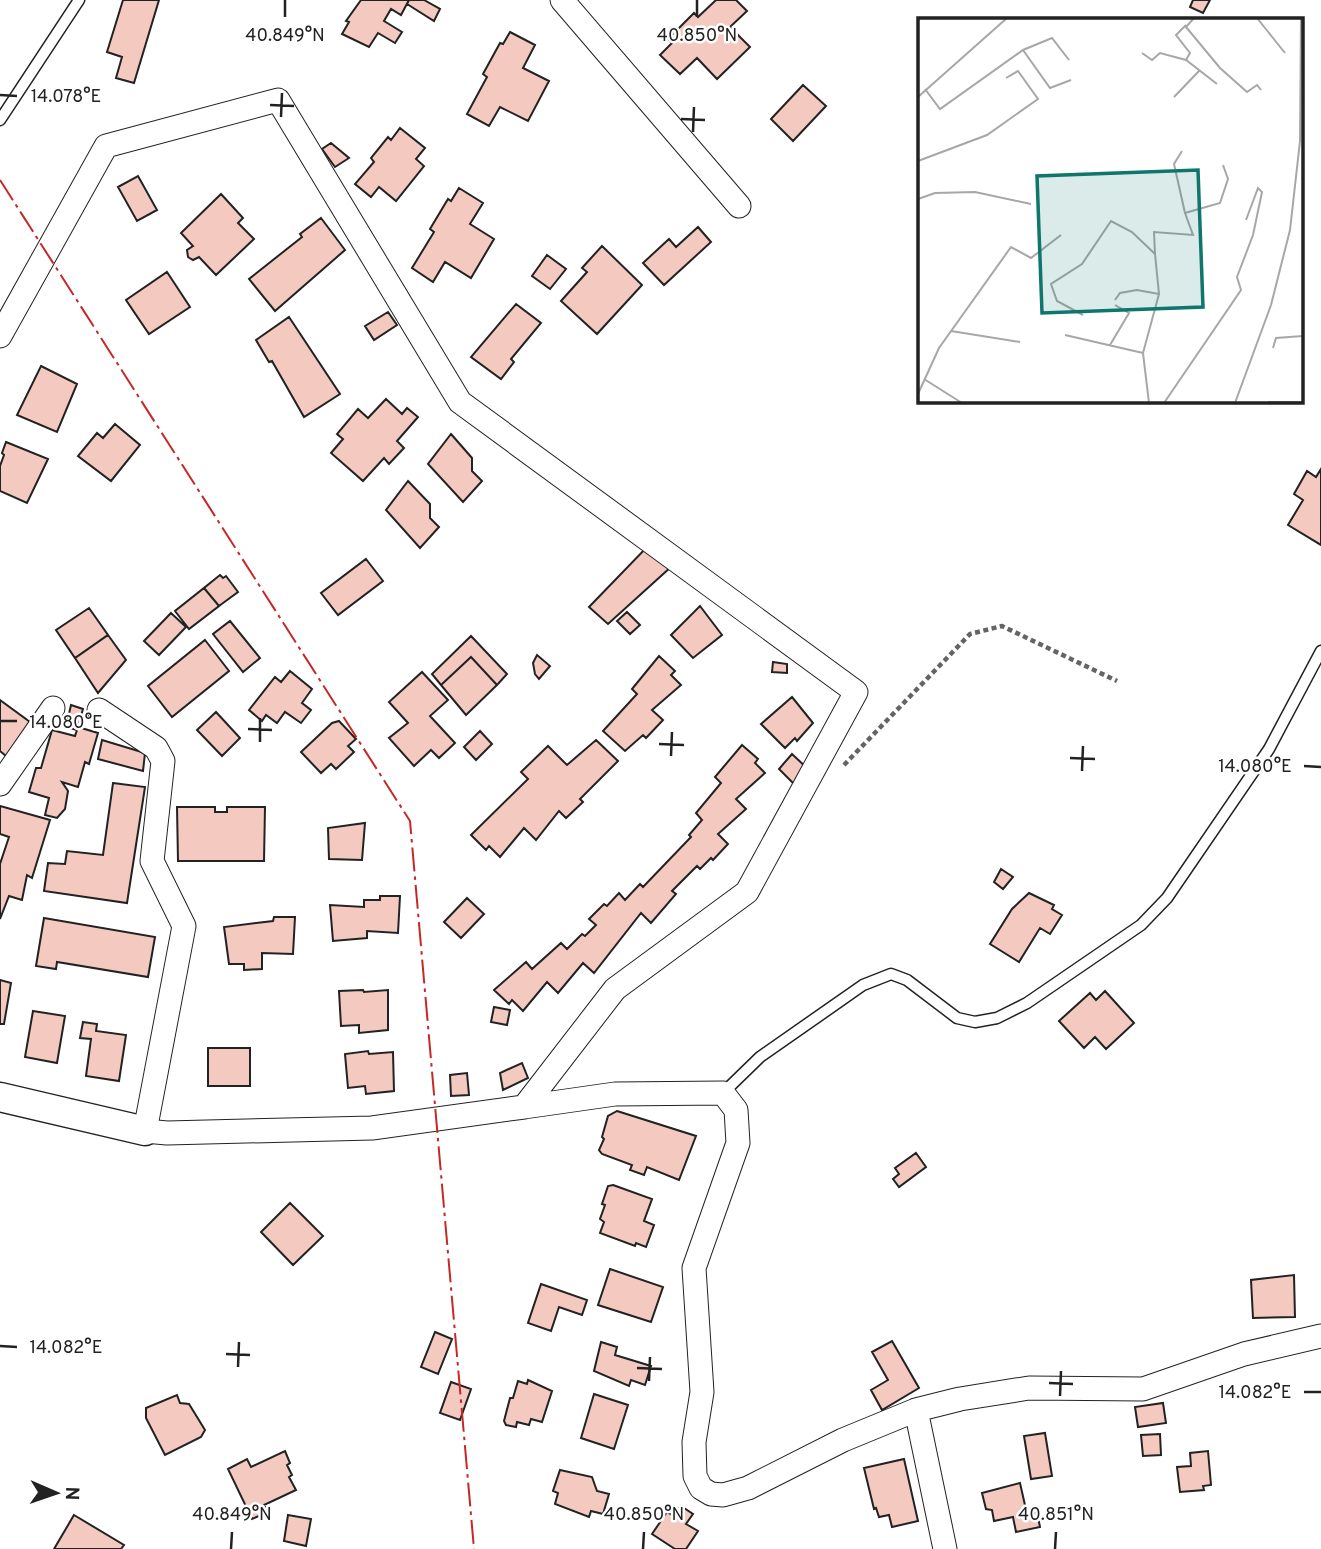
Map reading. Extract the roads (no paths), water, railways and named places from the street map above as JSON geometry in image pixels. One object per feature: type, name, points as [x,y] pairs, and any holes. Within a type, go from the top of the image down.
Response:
[{"type":"street","points":[[562,0],[740,206]]},
{"type":"street","points":[[0,337],[106,146],[278,100],[460,402],[856,692],[747,892],[615,989],[524,1107]]},
{"type":"street","points":[[0,784],[53,708]]},
{"type":"street","points":[[99,710],[156,748],[163,761],[152,861],[184,926],[145,1131]]},
{"type":"street","points":[[0,1097],[145,1131],[372,1128],[615,1094],[723,1093],[736,1110],[738,1143],[694,1268],[702,1392],[694,1442],[695,1476],[701,1488],[711,1494],[723,1495],[748,1488],[844,1440],[916,1410],[960,1399],[1028,1388],[1143,1389],[1244,1354],[1321,1336]]},
{"type":"street","points":[[916,1410],[945,1549]]},
{"type":"lane","points":[[0,120],[79,0]]},
{"type":"lane","points":[[723,1093],[760,1057],[863,985],[891,974],[907,979],[957,1018],[975,1022],[996,1018],[1027,1003],[1141,925],[1167,898],[1269,749],[1321,651]]}]
